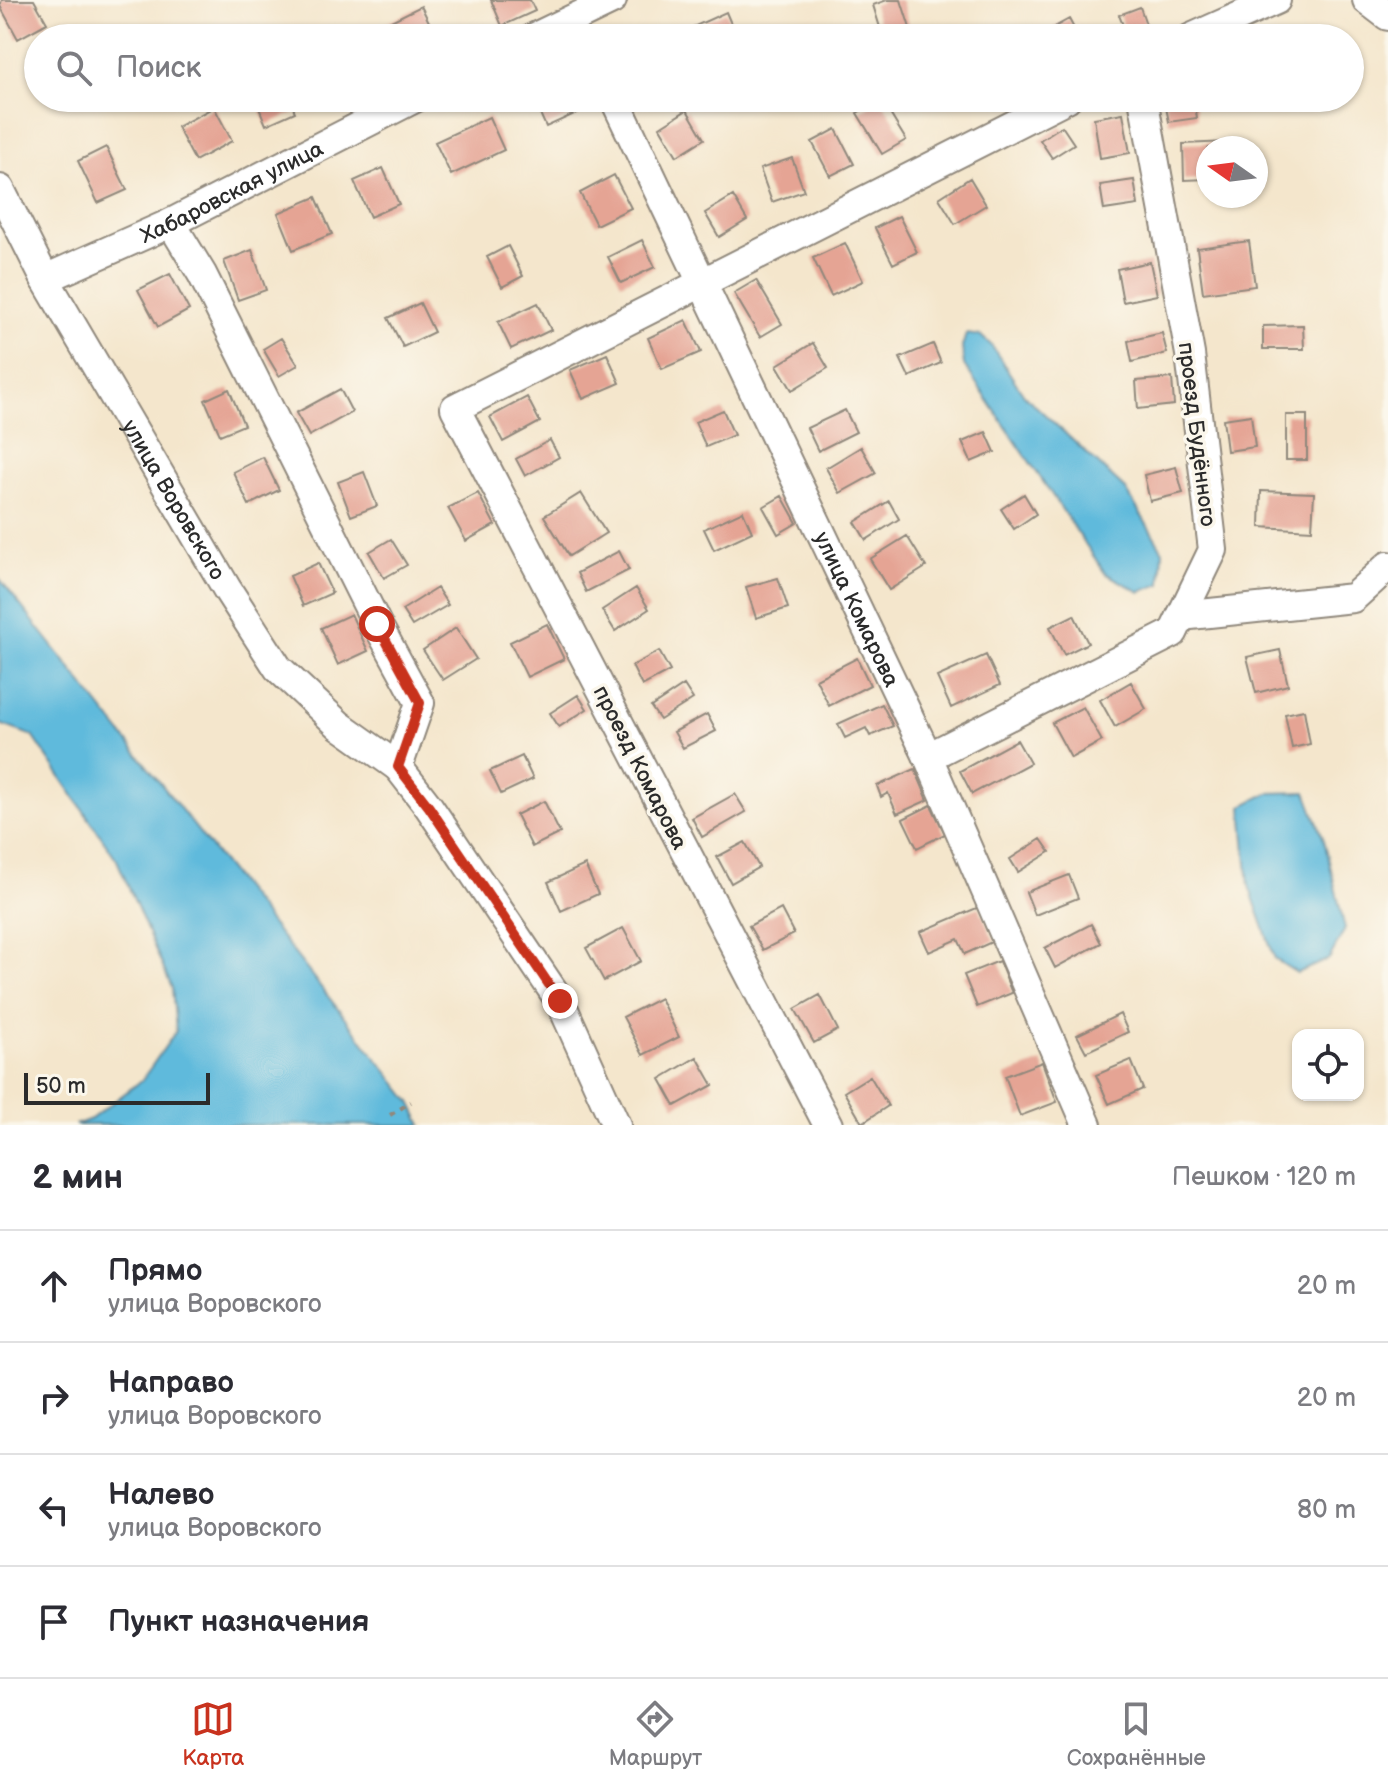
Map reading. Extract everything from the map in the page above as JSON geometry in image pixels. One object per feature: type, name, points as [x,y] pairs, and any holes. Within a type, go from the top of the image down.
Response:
[{"type":"street","points":[[575,18],[612,0]]},
{"type":"street","points":[[1222,24],[1276,0]]},
{"type":"street","points":[[1367,0],[1388,16]]},
{"type":"street","name":"Хабаровская улица","points":[[45,279],[171,223],[388,112]]},
{"type":"street","name":"улица Комарова","points":[[621,112],[928,757],[1087,1125]]},
{"type":"street","points":[[703,281],[1039,112]]},
{"type":"street","name":"проезд Будённого","points":[[928,757],[1173,633],[1213,550],[1190,354],[1146,112]]},
{"type":"street","name":"улица Воровского","points":[[0,189],[45,279],[227,589],[278,668],[339,725],[398,767],[429,807],[560,1001],[616,1125]]},
{"type":"street","points":[[171,223],[202,274],[377,624],[420,703],[398,767]]},
{"type":"street","name":"проезд Комарова","points":[[703,281],[455,408],[828,1125]]},
{"type":"street","points":[[1181,616],[1353,598],[1388,566]]},
{"type":"path","points":[[390,1115],[411,1102]]},
{"type":"water","points":[[966,334],[981,336],[991,345],[1024,395],[1126,490],[1163,551],[1161,584],[1140,592],[1105,573],[964,365],[962,347]]},
{"type":"water","points":[[0,579],[411,1102],[422,1125],[75,1125],[91,1119],[142,1080],[176,1031],[172,988],[117,860],[33,736],[0,724]]},
{"type":"water","points":[[1306,792],[1324,840],[1345,929],[1329,959],[1297,973],[1275,959],[1249,886],[1242,806],[1268,793]]},
{"type":"building","points":[[2,0],[34,0],[47,23],[24,24],[24,36],[18,39],[0,6]]},
{"type":"building","points":[[491,0],[530,0],[535,11],[501,24]]},
{"type":"building","points":[[887,0],[901,0],[909,24],[879,24],[873,5]]},
{"type":"building","points":[[421,6],[430,24],[385,24]]},
{"type":"building","points":[[1140,7],[1146,24],[1123,24],[1119,15]]},
{"type":"building","points":[[726,12],[731,24],[700,24]]},
{"type":"building","points":[[205,112],[217,112],[232,141],[195,161],[177,127]]},
{"type":"building","points":[[261,112],[295,112],[266,125]]},
{"type":"building","points":[[539,112],[579,112],[546,127]]},
{"type":"building","points":[[688,112],[704,139],[677,156],[660,127]]},
{"type":"building","points":[[889,112],[906,140],[882,154],[857,113]]},
{"type":"building","points":[[1167,112],[1196,112],[1197,118],[1169,122]]},
{"type":"building","points":[[1123,113],[1130,153],[1100,158],[1094,118]]},
{"type":"building","points":[[489,117],[504,150],[451,175],[435,142]]},
{"type":"building","points":[[1062,126],[1074,144],[1052,158],[1040,140]]},
{"type":"building","points":[[836,129],[854,164],[830,176],[812,142]]},
{"type":"building","points":[[1196,143],[1196,180],[1184,180],[1183,144]]},
{"type":"building","points":[[106,147],[127,190],[98,203],[78,161]]},
{"type":"building","points":[[792,158],[804,191],[772,202],[760,169]]},
{"type":"building","points":[[383,168],[399,204],[370,217],[354,181]]},
{"type":"building","points":[[614,175],[631,208],[596,225],[580,193]]},
{"type":"building","points":[[970,178],[986,205],[955,224],[939,198]]},
{"type":"building","points":[[1134,180],[1138,205],[1104,210],[1100,185]]},
{"type":"building","points":[[733,196],[747,220],[719,237],[705,213]]},
{"type":"building","points":[[316,197],[332,234],[293,250],[278,213]]},
{"type":"building","points":[[899,216],[917,252],[893,264],[875,228]]},
{"type":"building","points":[[642,240],[655,267],[621,283],[608,257]]},
{"type":"building","points":[[1249,241],[1255,286],[1203,293],[1197,248]]},
{"type":"building","points":[[845,243],[863,281],[831,296],[813,258]]},
{"type":"building","points":[[508,246],[523,276],[502,287],[487,257]]},
{"type":"building","points":[[252,250],[266,290],[238,300],[224,261]]},
{"type":"building","points":[[1150,262],[1157,295],[1123,302],[1117,269]]},
{"type":"building","points":[[170,274],[189,310],[158,327],[138,290]]},
{"type":"building","points":[[756,280],[782,324],[760,337],[734,293]]},
{"type":"building","points":[[420,303],[434,332],[403,347],[388,318]]},
{"type":"building","points":[[538,303],[551,330],[511,349],[498,322]]},
{"type":"building","points":[[686,320],[701,352],[662,369],[648,338]]},
{"type":"building","points":[[1303,325],[1304,349],[1263,349],[1263,326]]},
{"type":"building","points":[[1162,333],[1167,353],[1132,362],[1128,341]]},
{"type":"building","points":[[281,338],[298,365],[279,376],[263,349]]},
{"type":"building","points":[[813,343],[828,368],[792,390],[777,365]]},
{"type":"building","points":[[933,344],[941,363],[909,377],[900,358]]},
{"type":"building","points":[[607,354],[620,383],[583,399],[570,370]]},
{"type":"building","points":[[1172,378],[1174,405],[1138,409],[1136,381]]},
{"type":"building","points":[[229,389],[244,425],[220,435],[205,400]]},
{"type":"building","points":[[340,389],[352,412],[309,436],[296,413]]},
{"type":"building","points":[[527,397],[540,422],[503,442],[490,417]]},
{"type":"building","points":[[723,410],[734,435],[706,447],[695,422]]},
{"type":"building","points":[[845,410],[856,432],[818,451],[807,428]]},
{"type":"building","points":[[1251,415],[1255,447],[1227,451],[1223,419]]},
{"type":"building","points":[[1286,415],[1307,415],[1307,460],[1286,460]]},
{"type":"building","points":[[986,432],[995,452],[971,462],[962,442]]},
{"type":"building","points":[[550,440],[559,457],[525,476],[516,459]]},
{"type":"building","points":[[861,447],[876,473],[840,493],[826,468]]},
{"type":"building","points":[[263,457],[279,490],[249,505],[233,472]]},
{"type":"building","points":[[1176,467],[1183,493],[1150,501],[1144,475]]},
{"type":"building","points":[[364,472],[377,506],[351,516],[338,482]]},
{"type":"building","points":[[1261,491],[1314,493],[1312,530],[1260,527]]},
{"type":"building","points":[[478,493],[495,525],[466,541],[448,508]]},
{"type":"building","points":[[581,493],[606,533],[569,556],[544,516]]},
{"type":"building","points":[[1024,494],[1036,514],[1014,529],[1001,509]]},
{"type":"building","points":[[782,496],[797,523],[778,534],[763,507]]},
{"type":"building","points":[[889,501],[899,519],[866,540],[855,522]]},
{"type":"building","points":[[743,511],[752,532],[714,550],[704,529]]},
{"type":"building","points":[[907,536],[926,567],[889,590],[870,559]]},
{"type":"building","points":[[391,539],[407,565],[384,578],[369,552]]},
{"type":"building","points":[[619,551],[629,570],[586,592],[577,573]]},
{"type":"building","points":[[318,563],[332,593],[303,606],[290,576]]},
{"type":"building","points":[[778,578],[788,608],[756,618],[746,587]]},
{"type":"building","points":[[437,588],[448,605],[412,626],[402,610]]},
{"type":"building","points":[[636,588],[649,609],[615,631],[602,610]]},
{"type":"building","points":[[351,614],[368,651],[338,665],[321,628]]},
{"type":"building","points":[[1074,615],[1088,643],[1064,655],[1050,627]]},
{"type":"building","points":[[547,624],[564,659],[527,677],[510,642]]},
{"type":"building","points":[[456,628],[476,659],[443,680],[423,650]]},
{"type":"building","points":[[1280,650],[1288,685],[1256,693],[1247,657]]},
{"type":"building","points":[[659,651],[670,671],[642,686],[632,666]]},
{"type":"building","points":[[986,655],[1000,685],[951,708],[937,677]]},
{"type":"building","points":[[857,658],[870,685],[829,706],[816,679]]},
{"type":"building","points":[[1131,682],[1146,709],[1115,727],[1100,700]]},
{"type":"building","points":[[684,685],[693,699],[660,720],[651,707]]},
{"type":"building","points":[[578,695],[587,709],[559,727],[550,713]]},
{"type":"building","points":[[882,704],[893,726],[870,736],[866,728],[845,738],[838,724]]},
{"type":"building","points":[[1083,707],[1102,741],[1071,758],[1052,723]]},
{"type":"building","points":[[1304,710],[1310,744],[1292,748],[1285,714]]},
{"type":"building","points":[[707,714],[716,731],[683,748],[674,732]]},
{"type":"building","points":[[1017,740],[1030,763],[972,794],[960,771]]},
{"type":"building","points":[[522,756],[533,779],[501,794],[490,771]]},
{"type":"building","points":[[915,769],[928,800],[897,814],[888,793],[881,797],[877,786]]},
{"type":"building","points":[[735,794],[746,812],[702,837],[692,818]]},
{"type":"building","points":[[544,801],[560,833],[532,847],[516,815]]},
{"type":"building","points":[[931,805],[945,834],[917,848],[903,819]]},
{"type":"building","points":[[1041,839],[1050,852],[1018,872],[1010,859]]},
{"type":"building","points":[[745,842],[759,867],[731,883],[717,857]]},
{"type":"building","points":[[585,865],[598,894],[561,911],[548,882]]},
{"type":"building","points":[[1069,875],[1078,898],[1035,915],[1026,892]]},
{"type":"building","points":[[979,907],[994,941],[965,954],[958,939],[929,952],[920,932]]},
{"type":"building","points":[[781,909],[794,934],[763,950],[749,926]]},
{"type":"building","points":[[1091,924],[1101,943],[1055,968],[1045,948]]},
{"type":"building","points":[[623,928],[641,961],[604,981],[586,948]]},
{"type":"building","points":[[999,961],[1012,993],[977,1007],[964,975]]},
{"type":"building","points":[[820,995],[838,1030],[814,1043],[795,1009]]},
{"type":"building","points":[[660,998],[679,1037],[643,1055],[623,1017]]},
{"type":"building","points":[[1120,1014],[1128,1032],[1086,1052],[1077,1035]]},
{"type":"building","points":[[697,1057],[713,1085],[675,1106],[660,1079]]},
{"type":"building","points":[[1131,1060],[1143,1089],[1109,1104],[1096,1075]]},
{"type":"building","points":[[1042,1062],[1057,1102],[1020,1116],[1005,1076]]},
{"type":"building","points":[[870,1076],[888,1106],[862,1123],[844,1092]]},
{"type":"route","points":[[377,624],[420,703],[398,767],[429,807],[560,1001]]}]
